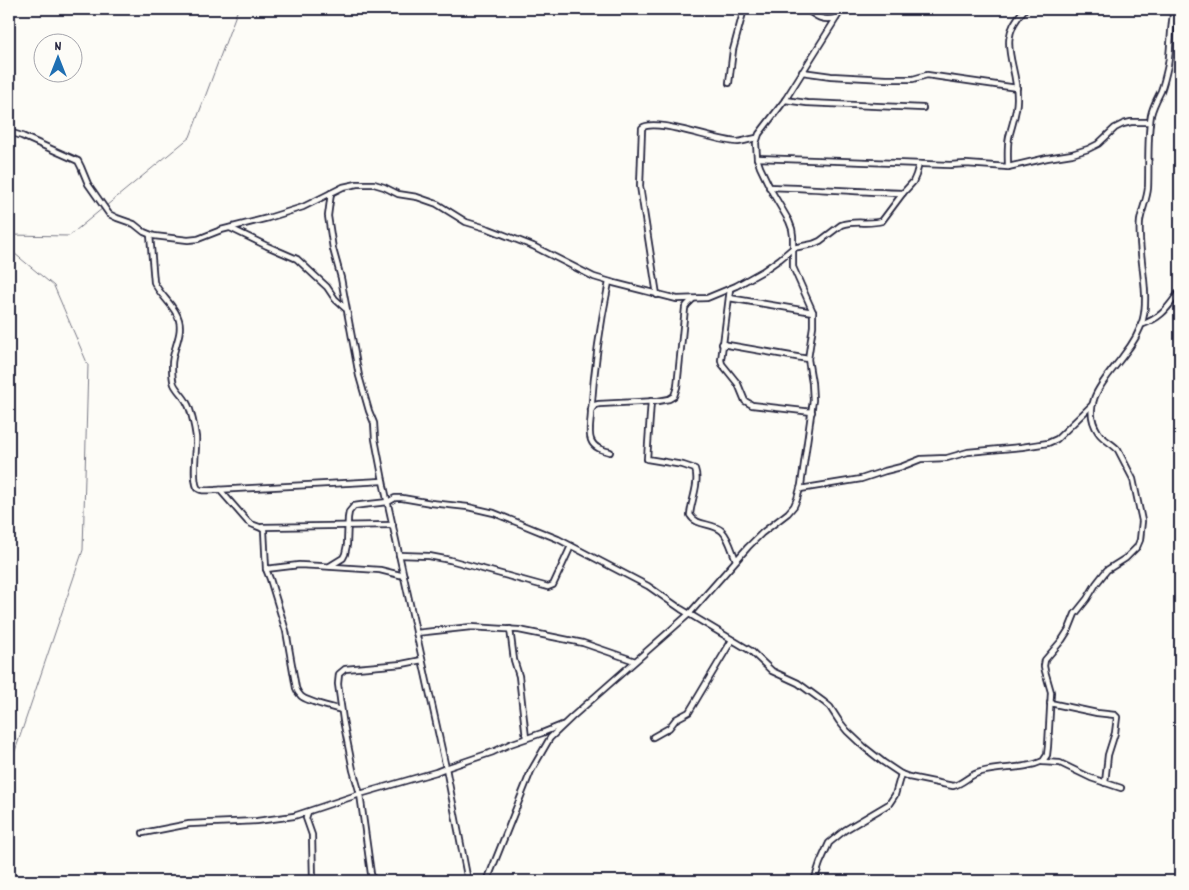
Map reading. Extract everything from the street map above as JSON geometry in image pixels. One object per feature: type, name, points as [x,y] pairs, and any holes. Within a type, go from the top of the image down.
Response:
[{"type":"street","points":[[729,83],[733,50],[744,9]]},
{"type":"street","points":[[806,9],[821,19],[836,18]]},
{"type":"street","points":[[487,881],[532,771],[550,738],[689,614],[758,537],[788,513],[797,499],[812,412],[812,383],[808,359],[813,312],[793,267],[793,236],[789,221],[769,187],[757,158],[757,138],[785,100],[842,9]]},
{"type":"street","points":[[1008,167],[1008,144],[1016,114],[1017,99],[1015,74],[1009,55],[1010,32],[1013,22],[1024,9]]},
{"type":"street","points":[[1041,762],[1047,755],[1050,727],[1051,692],[1044,666],[1045,660],[1062,640],[1075,614],[1096,584],[1107,570],[1126,558],[1137,547],[1142,532],[1133,479],[1118,450],[1099,434],[1092,415],[1098,389],[1125,355],[1141,325],[1144,305],[1140,220],[1148,188],[1150,122],[1154,106],[1166,77],[1174,9]]},
{"type":"street","points":[[802,72],[886,79],[913,79],[927,75],[1017,88]]},
{"type":"street","points":[[785,100],[807,103],[924,108]]},
{"type":"street","points":[[757,158],[1008,167],[1080,152],[1098,144],[1115,128],[1123,124],[1150,122]]},
{"type":"street","points":[[657,295],[640,186],[642,128],[646,124],[660,125],[737,142],[757,138]]},
{"type":"street","points":[[9,132],[78,161],[82,166],[88,184],[109,214],[134,224],[150,235],[192,240],[276,216],[315,202],[340,188],[357,184],[374,184],[398,194],[417,197],[442,207],[466,222],[522,241],[594,277],[677,299],[707,298],[730,288],[763,271],[792,248],[814,244],[841,225],[856,222],[872,223],[882,221],[913,182],[919,164]]},
{"type":"street","points":[[769,187],[903,193]]},
{"type":"street","points":[[331,193],[328,216],[333,249],[341,278],[359,376],[374,423],[375,439],[446,768],[468,881]]},
{"type":"street","points":[[230,228],[297,259],[327,287],[335,299],[347,310]]},
{"type":"street","points":[[150,235],[156,288],[175,310],[180,323],[179,335],[172,356],[173,380],[190,409],[196,438],[196,487],[206,490],[220,490],[384,480]]},
{"type":"street","points":[[609,282],[597,353],[590,427],[591,441],[599,449],[610,452]]},
{"type":"street","points":[[730,288],[721,360],[738,384],[746,403],[812,412]]},
{"type":"street","points":[[1141,325],[1154,320],[1164,312],[1180,291]]},
{"type":"street","points":[[729,298],[813,312]]},
{"type":"street","points":[[592,410],[595,405],[599,404],[651,402],[669,399],[674,396],[686,308],[693,299]]},
{"type":"street","points":[[722,344],[808,359]]},
{"type":"street","points":[[651,402],[647,459],[683,465],[694,469],[696,483],[690,515],[694,520],[720,530],[736,560]]},
{"type":"street","points":[[800,489],[861,479],[921,459],[947,458],[968,452],[1048,443],[1057,439],[1093,404]]},
{"type":"street","points":[[220,490],[248,522],[260,527],[393,525]]},
{"type":"street","points":[[330,566],[345,554],[348,545],[347,525],[349,512],[354,506],[388,502],[395,498],[402,498],[468,507],[489,512],[510,519],[571,546],[648,586],[689,614],[757,655],[772,670],[798,683],[824,702],[860,744],[901,774],[953,786],[958,785],[978,772],[1041,762],[1060,763],[1091,778],[1121,788]]},
{"type":"street","points":[[260,527],[264,530],[266,569],[286,631],[296,688],[300,695],[311,701],[341,710]]},
{"type":"street","points":[[399,555],[429,556],[450,560],[548,587],[552,586],[556,581],[571,546]]},
{"type":"street","points":[[266,569],[299,565],[330,566],[380,570],[404,576]]},
{"type":"street","points":[[416,633],[471,627],[536,632],[559,639],[583,643],[636,661]]},
{"type":"street","points":[[510,629],[514,660],[519,676],[526,738]]},
{"type":"street","points":[[653,737],[669,728],[676,719],[689,712],[732,640]]},
{"type":"street","points":[[373,881],[360,794],[350,760],[341,710],[339,674],[348,669],[402,664],[422,660]]},
{"type":"street","points":[[1050,703],[1117,716],[1115,733],[1108,755],[1105,783]]},
{"type":"street","points":[[143,833],[190,824],[294,816],[360,794],[427,775],[493,752],[565,723]]},
{"type":"street","points":[[814,881],[829,843],[845,830],[889,804],[895,795],[901,774]]},
{"type":"street","points":[[308,812],[306,818],[312,835],[313,881]]},
{"type":"waterway","points":[[106,206],[190,137],[238,9]]},
{"type":"waterway","points":[[9,235],[69,236],[103,208]]},
{"type":"waterway","points":[[9,249],[54,286],[88,365],[83,550],[14,754]]}]
